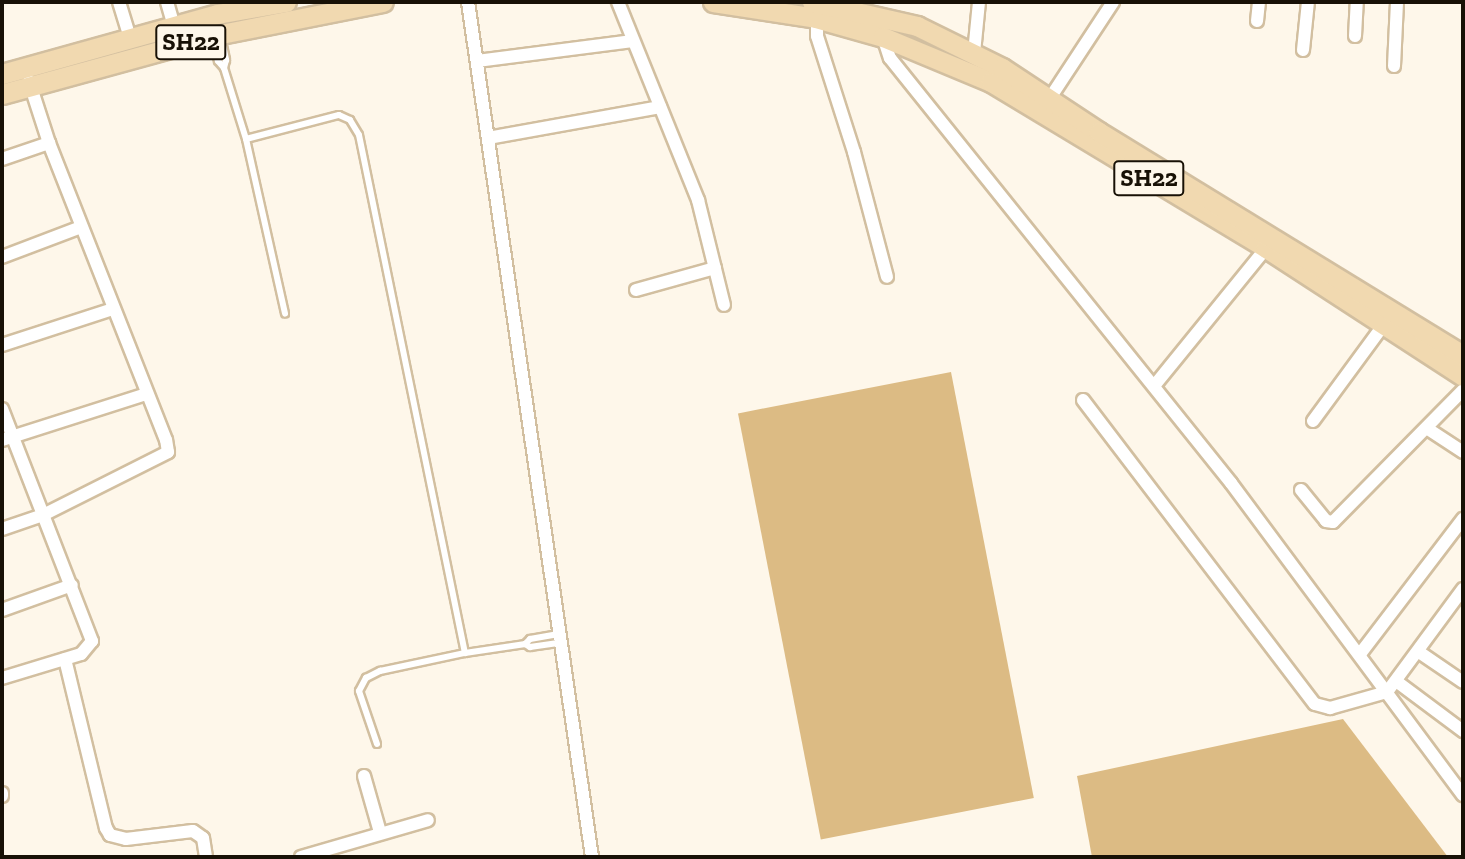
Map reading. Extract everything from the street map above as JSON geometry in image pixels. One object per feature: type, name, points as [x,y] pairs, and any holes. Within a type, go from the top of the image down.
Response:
[{"type":"main road","name":"SH22","points":[[2,94],[28,77],[130,38],[174,26],[216,8],[286,2]]},
{"type":"main road","name":"SH22","points":[[2,74],[28,77],[383,2]]},
{"type":"main road","name":"SH22","points":[[713,2],[815,8],[917,26],[974,53],[1050,98],[1266,248],[1463,376]]},
{"type":"main road","name":"SH22","points":[[815,8],[991,82],[1202,201],[1463,355]]},
{"type":"street","points":[[119,2],[130,38]]},
{"type":"street","points":[[167,2],[174,26]]},
{"type":"street","points":[[468,2],[592,857]]},
{"type":"street","points":[[618,2],[698,200],[724,305]]},
{"type":"street","points":[[974,53],[979,2]]},
{"type":"street","points":[[1050,98],[1113,2]]},
{"type":"street","points":[[1256,21],[1259,2]]},
{"type":"street","points":[[1303,50],[1308,2]]},
{"type":"street","points":[[1355,36],[1357,2]]},
{"type":"street","points":[[1394,66],[1397,2]]},
{"type":"street","points":[[216,8],[217,35]]},
{"type":"street","points":[[815,8],[817,36],[854,152],[887,277]]},
{"type":"street","points":[[883,37],[890,58],[1154,386],[1360,654],[1463,795]]},
{"type":"street","points":[[477,61],[633,41]]},
{"type":"street","points":[[2,529],[43,515],[168,452],[49,143],[28,77]]},
{"type":"street","points":[[488,138],[660,107]]},
{"type":"street","points":[[2,159],[49,143]]},
{"type":"street","points":[[2,257],[81,227]]},
{"type":"street","points":[[1154,386],[1266,248]]},
{"type":"street","points":[[636,290],[715,268]]},
{"type":"street","points":[[2,345],[113,309]]},
{"type":"street","points":[[1313,421],[1385,323]]},
{"type":"street","points":[[1301,491],[1326,521],[1333,522],[1428,429],[1463,390]]},
{"type":"street","points":[[7,438],[146,394]]},
{"type":"street","points":[[1083,400],[1315,704],[1330,708],[1387,692],[1462,594]]},
{"type":"street","points":[[2,409],[7,438],[43,515],[92,641],[88,649],[65,659],[2,678]]},
{"type":"street","points":[[1428,429],[1463,452]]},
{"type":"street","points":[[1360,654],[1463,519]]},
{"type":"street","points":[[2,610],[72,585]]},
{"type":"street","points":[[1419,652],[1463,682]]},
{"type":"street","points":[[65,659],[106,828],[110,835],[127,839],[192,831],[203,838],[206,857]]},
{"type":"street","points":[[1396,681],[1463,731]]},
{"type":"street","points":[[364,776],[380,832]]},
{"type":"street","points":[[301,857],[429,820]]},
{"type":"lane","points":[[217,35],[226,60],[223,68],[246,139],[285,314]]},
{"type":"lane","points":[[246,139],[339,115],[350,120],[359,135],[465,653]]},
{"type":"lane","points":[[377,744],[359,691],[366,678],[380,671],[465,653],[525,644],[530,648],[560,638]]},
{"type":"shaded area","points":[[951,372],[1034,798],[821,839],[738,413]]},
{"type":"shaded area","points":[[1343,719],[1448,857],[1092,857],[1077,776]]}]
